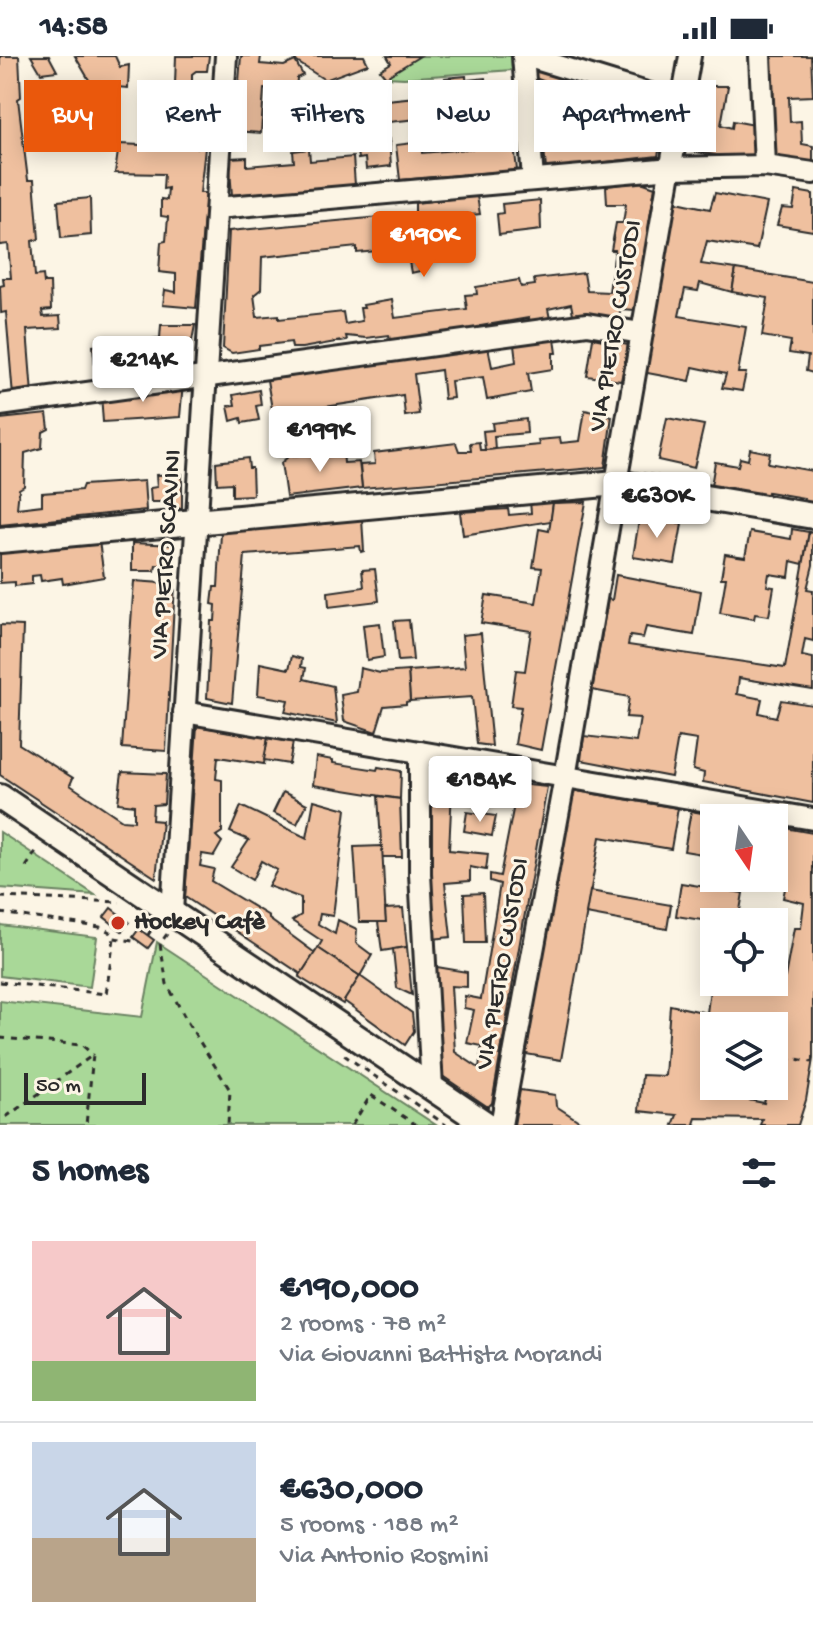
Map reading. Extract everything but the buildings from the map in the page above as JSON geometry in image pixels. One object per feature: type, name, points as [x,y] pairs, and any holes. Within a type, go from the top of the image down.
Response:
[{"type":"street","name":"VIA PIETRO SCAVINI","points":[[164,924],[184,712],[226,56]]},
{"type":"street","points":[[533,179],[524,56],[603,80]]},
{"type":"street","name":"VIA PIETRO CUSTODI","points":[[686,80],[690,56]]},
{"type":"street","points":[[760,56],[765,166]]},
{"type":"street","name":"VIA PIETRO CUSTODI","points":[[501,1125],[674,152]]},
{"type":"street","points":[[217,208],[672,168],[765,166],[813,173]]},
{"type":"street","points":[[0,405],[206,379],[587,324],[641,333]]},
{"type":"street","points":[[0,540],[616,483],[813,516]]},
{"type":"street","points":[[184,712],[813,819]]},
{"type":"street","points":[[420,752],[420,874],[432,1087]]},
{"type":"street","points":[[0,797],[164,924],[432,1087],[487,1125]]},
{"type":"path","points":[[26,867],[38,848]]},
{"type":"path","points":[[0,897],[120,902]]},
{"type":"path","points":[[0,913],[100,927],[114,938],[106,994],[0,982]]},
{"type":"path","points":[[148,935],[164,924]]},
{"type":"path","points":[[164,924],[160,944],[167,984],[230,1090],[228,1125]]},
{"type":"path","points":[[114,938],[139,942]]},
{"type":"path","points":[[0,1038],[82,1045],[93,1055]]},
{"type":"path","points":[[6,1117],[93,1055]]},
{"type":"path","points":[[86,1125],[93,1055]]},
{"type":"path","points":[[788,1058],[812,1062]]},
{"type":"path","points":[[352,1125],[371,1095],[416,1125]]},
{"type":"green space","points":[[387,56],[511,56],[512,70],[386,77],[380,70],[391,63]]},
{"type":"green space","points":[[0,832],[95,895],[0,888]]},
{"type":"green space","points":[[0,925],[97,937],[90,987],[0,976]]},
{"type":"green space","points":[[157,942],[436,1125],[0,1125],[0,1001],[142,1017]]},
{"type":"place","name":"Hockey Cafè","points":[[118,923]]}]
